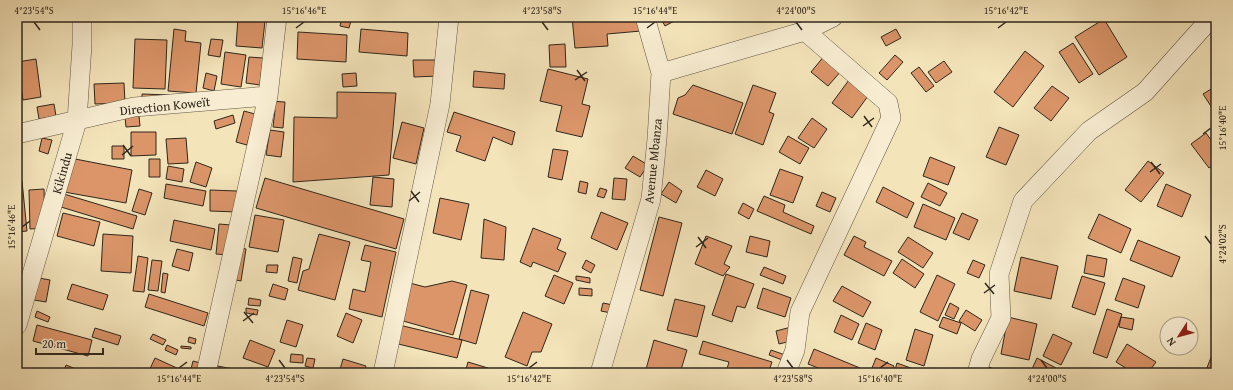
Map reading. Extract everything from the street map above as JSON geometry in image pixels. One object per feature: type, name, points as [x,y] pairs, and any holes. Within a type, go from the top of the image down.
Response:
[{"type":"street","name":"Kikindu","points":[[17,325],[77,121],[82,45],[82,17]]},
{"type":"street","points":[[206,373],[268,96],[277,17]]},
{"type":"street","points":[[383,373],[440,104],[449,17]]},
{"type":"street","name":"Avenue Mbanza","points":[[600,373],[651,199],[657,140],[661,73],[645,17]]},
{"type":"street","points":[[661,73],[805,31],[833,17]]},
{"type":"street","points":[[977,373],[981,359],[1001,318],[999,274],[1023,201],[1089,131],[1145,92],[1212,17]]},
{"type":"street","points":[[786,373],[795,350],[800,312],[891,118],[888,102],[805,31]]},
{"type":"street","name":"Direction Koweït","points":[[17,134],[134,108],[268,96]]},
{"type":"building","points":[[104,17],[117,17],[117,18],[104,19]]},
{"type":"building","points":[[342,17],[352,17],[349,28],[340,26]]},
{"type":"building","points":[[517,17],[531,17],[530,21],[517,19]]},
{"type":"building","points":[[572,17],[640,17],[641,31],[607,34],[608,46],[575,48]]},
{"type":"building","points":[[660,17],[676,17],[678,19],[665,26]]},
{"type":"building","points":[[238,18],[265,21],[262,48],[236,46]]},
{"type":"building","points":[[1104,19],[1127,57],[1099,75],[1075,37]]},
{"type":"building","points":[[174,29],[186,31],[185,41],[201,43],[196,93],[168,91]]},
{"type":"building","points":[[361,29],[408,33],[407,56],[359,52]]},
{"type":"building","points":[[896,29],[901,38],[886,46],[881,37]]},
{"type":"building","points":[[298,32],[347,35],[346,62],[297,59]]},
{"type":"building","points":[[135,39],[167,40],[165,89],[133,88]]},
{"type":"building","points":[[211,39],[223,40],[220,57],[208,55]]},
{"type":"building","points":[[1073,43],[1093,74],[1079,83],[1059,52]]},
{"type":"building","points":[[565,44],[566,67],[550,67],[549,45]]},
{"type":"building","points":[[1025,51],[1044,66],[1013,107],[994,92]]},
{"type":"building","points":[[225,52],[246,55],[241,87],[221,84]]},
{"type":"building","points":[[825,55],[842,70],[828,86],[811,72]]},
{"type":"building","points":[[895,55],[903,62],[887,80],[879,73]]},
{"type":"building","points":[[249,57],[263,58],[260,85],[246,83]]},
{"type":"building","points":[[36,59],[41,97],[23,100],[17,62]]},
{"type":"building","points":[[413,60],[439,60],[439,76],[414,77]]},
{"type":"building","points":[[944,61],[952,72],[936,83],[928,72]]},
{"type":"building","points":[[919,67],[934,86],[926,92],[911,73]]},
{"type":"building","points":[[548,69],[588,79],[582,104],[590,106],[582,137],[556,131],[562,106],[540,101]]},
{"type":"building","points":[[474,71],[505,74],[504,89],[473,87]]},
{"type":"building","points":[[206,73],[217,76],[214,91],[203,88]]},
{"type":"building","points":[[356,73],[357,86],[343,87],[342,74]]},
{"type":"building","points":[[849,80],[868,96],[852,118],[832,103]]},
{"type":"building","points":[[124,83],[125,103],[95,104],[94,84]]},
{"type":"building","points":[[693,85],[743,103],[732,134],[673,114],[678,98],[685,95]]},
{"type":"building","points":[[753,85],[776,93],[769,112],[774,114],[763,145],[735,134]]},
{"type":"building","points":[[1052,86],[1069,98],[1051,121],[1034,108]]},
{"type":"building","points":[[1216,86],[1216,114],[1203,94]]},
{"type":"building","points":[[337,92],[396,93],[389,175],[293,182],[294,117],[337,118]]},
{"type":"building","points":[[142,94],[170,95],[142,101]]},
{"type":"building","points":[[17,96],[20,109],[17,110]]},
{"type":"building","points":[[270,101],[285,102],[283,128],[273,127],[275,110],[270,110]]},
{"type":"building","points":[[54,104],[56,116],[39,119],[37,107]]},
{"type":"building","points":[[244,111],[255,114],[247,145],[236,142]]},
{"type":"building","points":[[454,112],[515,132],[512,145],[493,137],[485,161],[456,151],[461,136],[447,132]]},
{"type":"building","points":[[233,115],[235,123],[216,129],[214,121]]},
{"type":"building","points":[[139,116],[140,126],[126,127],[125,117]]},
{"type":"building","points":[[812,118],[827,129],[814,148],[798,138]]},
{"type":"building","points":[[402,122],[424,128],[416,164],[393,158]]},
{"type":"building","points":[[999,127],[1019,135],[1006,165],[986,157]]},
{"type":"building","points":[[270,130],[284,132],[281,157],[266,155]]},
{"type":"building","points":[[131,132],[156,132],[156,155],[131,156]]},
{"type":"building","points":[[1206,133],[1216,147],[1216,163],[1209,168],[1191,144]]},
{"type":"building","points":[[788,136],[809,148],[800,164],[779,152]]},
{"type":"building","points":[[42,138],[52,140],[48,154],[39,151]]},
{"type":"building","points":[[186,138],[188,163],[168,164],[166,139]]},
{"type":"building","points":[[112,146],[124,146],[124,159],[112,159]]},
{"type":"building","points":[[553,149],[568,151],[562,180],[548,177]]},
{"type":"building","points":[[633,156],[648,165],[640,177],[625,168]]},
{"type":"building","points":[[930,157],[955,167],[948,185],[923,176]]},
{"type":"building","points":[[70,158],[132,170],[126,203],[64,192]]},
{"type":"building","points":[[149,159],[160,159],[160,177],[149,177]]},
{"type":"building","points":[[1148,161],[1164,173],[1141,202],[1125,190]]},
{"type":"building","points":[[196,162],[212,168],[206,187],[190,182]]},
{"type":"building","points":[[168,166],[184,169],[182,182],[166,179]]},
{"type":"building","points":[[780,169],[803,177],[793,203],[770,195]]},
{"type":"building","points":[[706,170],[723,179],[715,196],[697,187]]},
{"type":"building","points":[[373,177],[394,179],[392,207],[370,205]]},
{"type":"building","points":[[265,178],[404,219],[396,249],[256,208]]},
{"type":"building","points":[[614,178],[627,179],[625,200],[612,199]]},
{"type":"building","points":[[17,181],[22,181],[27,231],[17,232]]},
{"type":"building","points":[[580,181],[588,183],[586,194],[578,192]]},
{"type":"building","points":[[669,182],[682,191],[676,203],[661,194]]},
{"type":"building","points":[[928,183],[947,193],[940,206],[921,197]]},
{"type":"building","points":[[166,184],[206,191],[203,206],[164,198]]},
{"type":"building","points":[[1166,184],[1191,195],[1182,217],[1157,206]]},
{"type":"building","points":[[883,187],[914,203],[907,218],[876,202]]},
{"type":"building","points":[[600,188],[607,190],[604,198],[597,196]]},
{"type":"building","points":[[44,189],[45,228],[30,229],[29,190]]},
{"type":"building","points":[[139,189],[152,193],[145,215],[132,211]]},
{"type":"building","points":[[210,190],[237,191],[237,212],[210,211]]},
{"type":"building","points":[[822,192],[836,198],[830,212],[816,206]]},
{"type":"building","points":[[64,194],[137,216],[133,229],[61,207]]},
{"type":"building","points":[[764,196],[785,205],[783,212],[814,226],[811,234],[757,211]]},
{"type":"building","points":[[440,198],[469,204],[461,240],[433,233]]},
{"type":"building","points":[[743,203],[754,209],[749,219],[738,213]]},
{"type":"building","points":[[923,204],[955,218],[946,240],[914,227]]},
{"type":"building","points":[[601,212],[628,223],[617,250],[591,238]]},
{"type":"building","points":[[63,213],[100,222],[94,246],[57,236]]},
{"type":"building","points":[[962,213],[978,220],[969,240],[953,233]]},
{"type":"building","points":[[1099,214],[1131,229],[1121,253],[1088,238]]},
{"type":"building","points":[[255,215],[284,220],[278,252],[249,247]]},
{"type":"building","points":[[659,217],[682,223],[663,296],[640,290]]},
{"type":"building","points":[[484,219],[506,227],[504,260],[481,258]]},
{"type":"building","points":[[174,220],[215,229],[211,250],[170,241]]},
{"type":"building","points":[[219,224],[231,225],[228,255],[216,254]]},
{"type":"building","points":[[533,228],[561,239],[557,249],[566,253],[558,272],[533,262],[531,267],[520,262]]},
{"type":"building","points":[[103,234],[133,236],[131,273],[101,271]]},
{"type":"building","points":[[319,234],[350,242],[335,300],[298,290],[303,271],[309,269]]},
{"type":"building","points":[[706,236],[732,246],[724,264],[730,267],[723,276],[695,264]]},
{"type":"building","points":[[750,236],[770,241],[767,257],[746,252]]},
{"type":"building","points":[[854,236],[866,242],[864,247],[892,261],[884,276],[844,255]]},
{"type":"building","points":[[908,237],[933,253],[923,268],[898,252]]},
{"type":"building","points":[[1138,240],[1180,257],[1172,277],[1130,260]]},
{"type":"building","points":[[365,245],[396,252],[382,317],[349,309],[353,289],[365,292],[371,262],[361,260]]},
{"type":"building","points":[[236,247],[246,249],[241,281],[231,279]]},
{"type":"building","points":[[177,249],[193,253],[189,271],[172,266]]},
{"type":"building","points":[[1087,255],[1107,259],[1104,277],[1084,273]]},
{"type":"building","points":[[138,256],[148,258],[144,292],[133,291]]},
{"type":"building","points":[[293,257],[302,259],[297,283],[288,281]]},
{"type":"building","points":[[1021,257],[1058,266],[1051,299],[1014,291]]},
{"type":"building","points":[[902,259],[924,274],[915,288],[893,273]]},
{"type":"building","points":[[152,260],[162,261],[158,291],[148,290]]},
{"type":"building","points":[[586,260],[595,265],[591,273],[582,268]]},
{"type":"building","points":[[973,260],[985,265],[979,278],[967,273]]},
{"type":"building","points":[[267,265],[278,265],[277,273],[266,272]]},
{"type":"building","points":[[764,267],[786,276],[783,284],[760,275]]},
{"type":"building","points":[[163,273],[168,274],[165,293],[161,292]]},
{"type":"building","points":[[726,274],[754,284],[745,308],[737,306],[732,322],[712,315]]},
{"type":"building","points":[[554,275],[573,283],[564,304],[545,296]]},
{"type":"building","points":[[937,275],[955,284],[938,321],[920,312]]},
{"type":"building","points":[[576,276],[590,278],[590,283],[576,280]]},
{"type":"building","points":[[1082,276],[1105,283],[1095,315],[1072,307]]},
{"type":"building","points":[[39,278],[50,280],[46,302],[34,300]]},
{"type":"building","points":[[1123,278],[1145,286],[1138,308],[1115,300]]},
{"type":"building","points":[[452,281],[467,285],[453,335],[396,319],[406,282],[425,287]]},
{"type":"building","points":[[72,284],[108,295],[103,310],[67,299]]},
{"type":"building","points":[[273,284],[288,289],[285,300],[269,296]]},
{"type":"building","points":[[842,286],[871,302],[863,317],[833,301]]},
{"type":"building","points":[[579,288],[592,289],[592,296],[579,295]]},
{"type":"building","points":[[763,288],[791,298],[785,317],[757,308]]},
{"type":"building","points":[[471,290],[489,295],[476,344],[459,339]]},
{"type":"building","points":[[149,294],[208,313],[204,326],[145,307]]},
{"type":"building","points":[[249,298],[261,300],[260,306],[248,305]]},
{"type":"building","points":[[675,299],[705,306],[697,337],[667,330]]},
{"type":"building","points":[[603,303],[613,305],[611,313],[601,311]]},
{"type":"building","points":[[950,303],[959,308],[954,319],[945,315]]},
{"type":"building","points":[[1216,303],[1216,317],[1211,315]]},
{"type":"building","points":[[246,308],[258,310],[257,315],[246,313]]},
{"type":"building","points":[[1107,309],[1122,314],[1107,358],[1093,353]]},
{"type":"building","points":[[966,310],[982,320],[975,331],[959,321]]},
{"type":"building","points":[[37,311],[50,317],[48,322],[35,317]]},
{"type":"building","points":[[523,312],[552,324],[541,352],[532,352],[527,366],[505,357]]},
{"type":"building","points":[[346,313],[362,320],[353,343],[337,336]]},
{"type":"building","points":[[841,315],[859,324],[852,340],[834,332]]},
{"type":"building","points":[[943,317],[961,323],[957,334],[939,327]]},
{"type":"building","points":[[1008,317],[1037,324],[1029,360],[1001,354]]},
{"type":"building","points":[[1121,317],[1134,319],[1132,330],[1119,327]]},
{"type":"building","points":[[287,320],[303,325],[296,347],[280,342]]},
{"type":"building","points":[[866,323],[882,330],[875,350],[858,343]]},
{"type":"building","points":[[37,325],[92,340],[88,356],[33,341]]},
{"type":"building","points":[[399,325],[462,340],[457,358],[394,343]]},
{"type":"building","points":[[791,327],[795,340],[779,344],[776,331]]},
{"type":"building","points":[[95,328],[121,336],[118,345],[92,337]]},
{"type":"building","points":[[915,329],[933,335],[924,366],[906,360]]},
{"type":"building","points":[[153,334],[166,340],[163,345],[150,339]]},
{"type":"building","points":[[1053,334],[1072,343],[1061,365],[1043,356]]},
{"type":"building","points":[[189,337],[196,339],[195,344],[188,342]]},
{"type":"building","points":[[250,340],[275,350],[268,367],[243,358]]},
{"type":"building","points":[[654,340],[687,350],[680,373],[645,373]]},
{"type":"building","points":[[703,341],[772,362],[769,371],[772,373],[726,372],[729,362],[699,354]]},
{"type":"building","points":[[1127,344],[1156,362],[1148,373],[1134,373],[1116,362]]},
{"type":"building","points":[[167,345],[178,350],[176,355],[165,350]]},
{"type":"building","points":[[181,346],[191,347],[191,349],[181,348]]},
{"type":"building","points":[[1215,347],[1216,373],[1205,373]]},
{"type":"building","points":[[814,349],[860,368],[859,373],[831,373],[808,364]]},
{"type":"building","points":[[771,350],[788,356],[785,361],[769,355]]},
{"type":"building","points":[[291,354],[303,355],[303,363],[290,362]]},
{"type":"building","points":[[155,358],[179,369],[177,373],[148,373]]},
{"type":"building","points":[[307,358],[315,359],[313,368],[305,366]]},
{"type":"building","points":[[876,358],[894,366],[890,373],[870,373]]},
{"type":"building","points":[[1037,358],[1056,368],[1054,373],[1039,373],[1032,369]]},
{"type":"building","points":[[343,359],[366,366],[364,373],[339,373]]},
{"type":"building","points":[[193,361],[204,364],[201,373],[190,373]]},
{"type":"building","points":[[468,362],[488,368],[486,373],[465,373]]},
{"type":"building","points":[[897,363],[919,371],[918,373],[894,373]]},
{"type":"building","points":[[66,365],[86,373],[63,373]]},
{"type":"building","points":[[212,365],[239,370],[238,373],[210,373]]},
{"type":"building","points":[[986,366],[1005,373],[984,373]]},
{"type":"building","points":[[804,368],[820,373],[803,373]]}]
